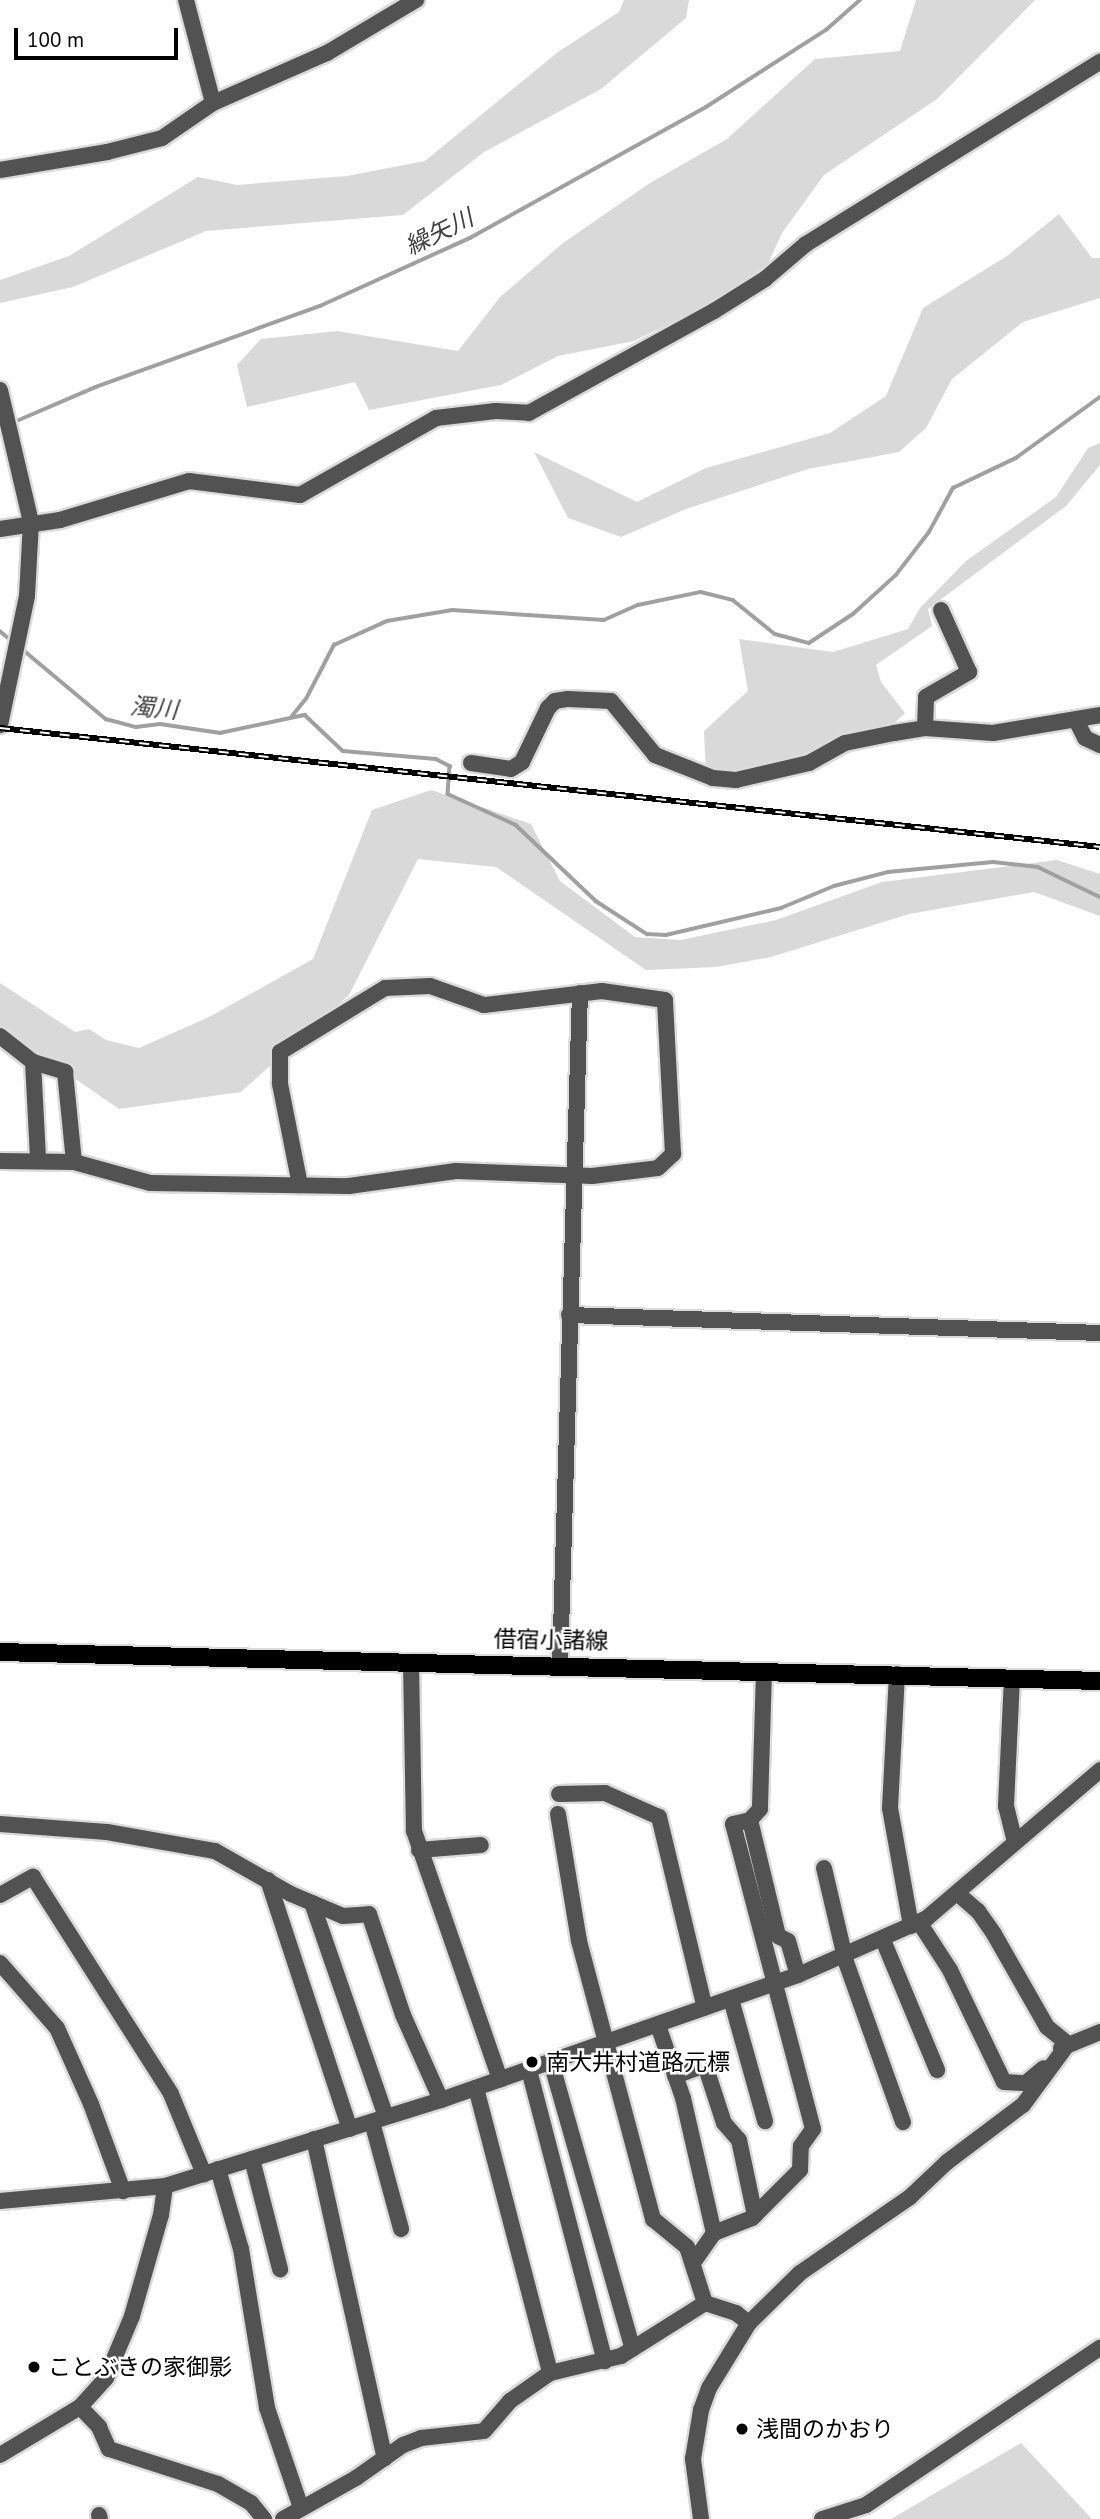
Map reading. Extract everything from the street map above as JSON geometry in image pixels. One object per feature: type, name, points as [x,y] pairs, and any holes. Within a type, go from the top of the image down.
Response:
[{"type":"main road","name":"借宿小諸線","points":[[0,1652],[1100,1681]]},
{"type":"street","points":[[186,0],[213,103]]},
{"type":"street","points":[[0,170],[107,152],[162,138],[213,103],[327,53],[416,0]]},
{"type":"street","points":[[0,529],[30,522],[60,520],[189,481],[300,495],[436,418],[496,411],[529,413],[611,372],[713,311],[765,279],[806,244],[1100,62]]},
{"type":"street","points":[[0,725],[27,596],[30,522],[2,396]]},
{"type":"street","points":[[925,728],[926,697],[969,672],[941,610]]},
{"type":"street","points":[[471,763],[511,769],[522,762],[548,708],[555,701],[568,699],[611,701],[655,755],[722,779],[789,768],[853,741],[925,728],[993,733],[1077,722],[1100,715]]},
{"type":"street","points":[[1077,722],[1085,738],[1100,745]]},
{"type":"street","points":[[0,1161],[38,1159],[74,1162],[150,1183],[352,1186],[456,1171],[574,1174],[658,1168],[673,1154],[665,1000],[602,991],[484,1004],[430,986],[385,988],[280,1052],[280,1084],[300,1185]]},
{"type":"street","points":[[560,1665],[580,993]]},
{"type":"street","points":[[0,1036],[33,1062],[65,1072],[74,1162]]},
{"type":"street","points":[[33,1062],[38,1159]]},
{"type":"street","points":[[569,1315],[1100,1333]]},
{"type":"street","points":[[411,1662],[412,1794],[419,1850],[500,2080]]},
{"type":"street","points":[[695,2260],[714,2233],[755,2215],[800,2170],[801,2146],[813,2129],[733,1824],[750,1820],[760,1809],[764,1671]]},
{"type":"street","points":[[897,1674],[890,1808],[915,1924],[950,1970],[1004,2082],[1026,2083],[1068,2044],[1100,2032]]},
{"type":"street","points":[[1012,1678],[1006,1806],[1015,1842]]},
{"type":"street","points":[[0,2201],[164,2186],[441,2100],[798,1975],[915,1924],[957,1894],[1100,1770]]},
{"type":"street","points":[[559,1794],[605,1793],[659,1817],[705,2008]]},
{"type":"street","points":[[558,1814],[567,1888],[653,2219],[687,2247],[695,2260],[705,2303]]},
{"type":"street","points":[[750,1820],[778,1936],[788,1941],[798,1975]]},
{"type":"street","points":[[0,1824],[107,1832],[215,1851],[312,1903],[343,1916],[369,1914],[403,2015],[441,2100]]},
{"type":"street","points":[[419,1850],[481,1845]]},
{"type":"street","points":[[824,1868],[845,1953],[903,2122]]},
{"type":"street","points":[[0,1895],[33,1877],[171,2094],[211,2172],[241,2249],[267,2408],[301,2508]]},
{"type":"street","points":[[268,1880],[350,2129]]},
{"type":"street","points":[[957,1894],[978,1911],[1047,2027],[1068,2044]]},
{"type":"street","points":[[312,1903],[379,2119],[401,2229]]},
{"type":"street","points":[[883,1940],[937,2070]]},
{"type":"street","points":[[0,1963],[57,2028],[91,2104],[123,2191]]},
{"type":"street","points":[[731,1999],[765,2121]]},
{"type":"street","points":[[658,2025],[675,2076],[714,2233]]},
{"type":"street","points":[[701,2519],[693,2459],[701,2410],[709,2388],[749,2323],[800,2273],[910,2197],[947,2162],[1023,2105],[1068,2044]]},
{"type":"street","points":[[551,2062],[632,2349]]},
{"type":"street","points":[[675,2076],[705,2065],[724,2123],[739,2140],[755,2215]]},
{"type":"street","points":[[529,2070],[605,2361]]},
{"type":"street","points":[[476,2088],[550,2373]]},
{"type":"street","points":[[314,2140],[385,2458]]},
{"type":"street","points":[[253,2159],[280,2269]]},
{"type":"street","points":[[0,2455],[80,2407],[117,2358],[158,2230],[164,2186]]},
{"type":"street","points":[[705,2303],[736,2313],[749,2323]]},
{"type":"street","points":[[283,2519],[421,2438],[484,2431],[510,2401],[550,2373],[605,2361],[632,2349],[705,2303]]},
{"type":"street","points":[[822,2519],[866,2505],[1100,2348]]},
{"type":"street","points":[[80,2407],[99,2427],[109,2449],[218,2484],[251,2503],[264,2519]]},
{"type":"shaded area","points":[[624,0],[689,0],[686,18],[601,89],[484,152],[403,215],[206,231],[73,287],[0,303],[0,280],[69,256],[198,177],[237,185],[347,176],[425,161],[558,52],[619,12]]},
{"type":"shaded area","points":[[916,0],[1035,0],[937,99],[824,175],[782,233],[761,279],[634,341],[558,356],[501,385],[369,410],[355,382],[247,407],[237,365],[261,339],[337,331],[458,351],[500,297],[563,243],[650,183],[727,139],[815,59],[900,51]]},
{"type":"shaded area","points":[[1059,214],[1092,258],[1100,258],[1100,298],[1023,322],[952,379],[926,428],[899,452],[808,469],[686,509],[621,537],[568,518],[534,452],[637,502],[706,468],[830,433],[886,396],[923,308],[1007,256]]},
{"type":"shaded area","points":[[1100,443],[1100,465],[1066,506],[928,609],[932,626],[876,665],[881,682],[905,713],[877,739],[706,777],[704,731],[748,691],[739,639],[833,652],[908,629],[920,608],[966,561],[1056,497],[1088,448]]},
{"type":"shaded area","points":[[431,790],[531,824],[560,881],[635,937],[681,940],[776,920],[882,882],[1057,860],[1100,874],[1100,916],[1034,892],[909,914],[771,957],[716,967],[646,970],[496,867],[418,859],[349,995],[241,1092],[119,1109],[0,1027],[0,983],[75,1032],[89,1029],[106,1040],[139,1048],[209,1017],[313,959],[372,810]]},
{"type":"shaded area","points":[[1021,2443],[1092,2519],[891,2519]]},
{"type":"waterway","name":"繰矢川","points":[[12,423],[96,387],[320,306],[470,238],[706,107],[826,30],[860,0]]},
{"type":"waterway","points":[[292,716],[306,699],[334,645],[387,621],[452,610],[604,620],[638,605],[701,592],[733,600],[775,634],[809,643],[853,614],[896,575],[929,532],[953,488],[1016,458],[1100,397]]},
{"type":"waterway","name":"濁川","points":[[0,631],[12,641]]},
{"type":"waterway","points":[[21,648],[106,719],[136,727],[160,724],[220,733],[305,715],[343,751],[436,759],[450,766],[448,794],[516,825],[596,901],[647,934],[666,935],[781,908],[834,886],[888,872],[993,862],[1038,867],[1100,897]]},
{"type":"railway","points":[[0,728],[1100,847]]},
{"type":"place","name":"南大井村道路元標","points":[[532,2062]]},
{"type":"place","name":"ことぶきの家御影","points":[[34,2367]]},
{"type":"place","name":"浅間のかおり","points":[[742,2429]]}]
